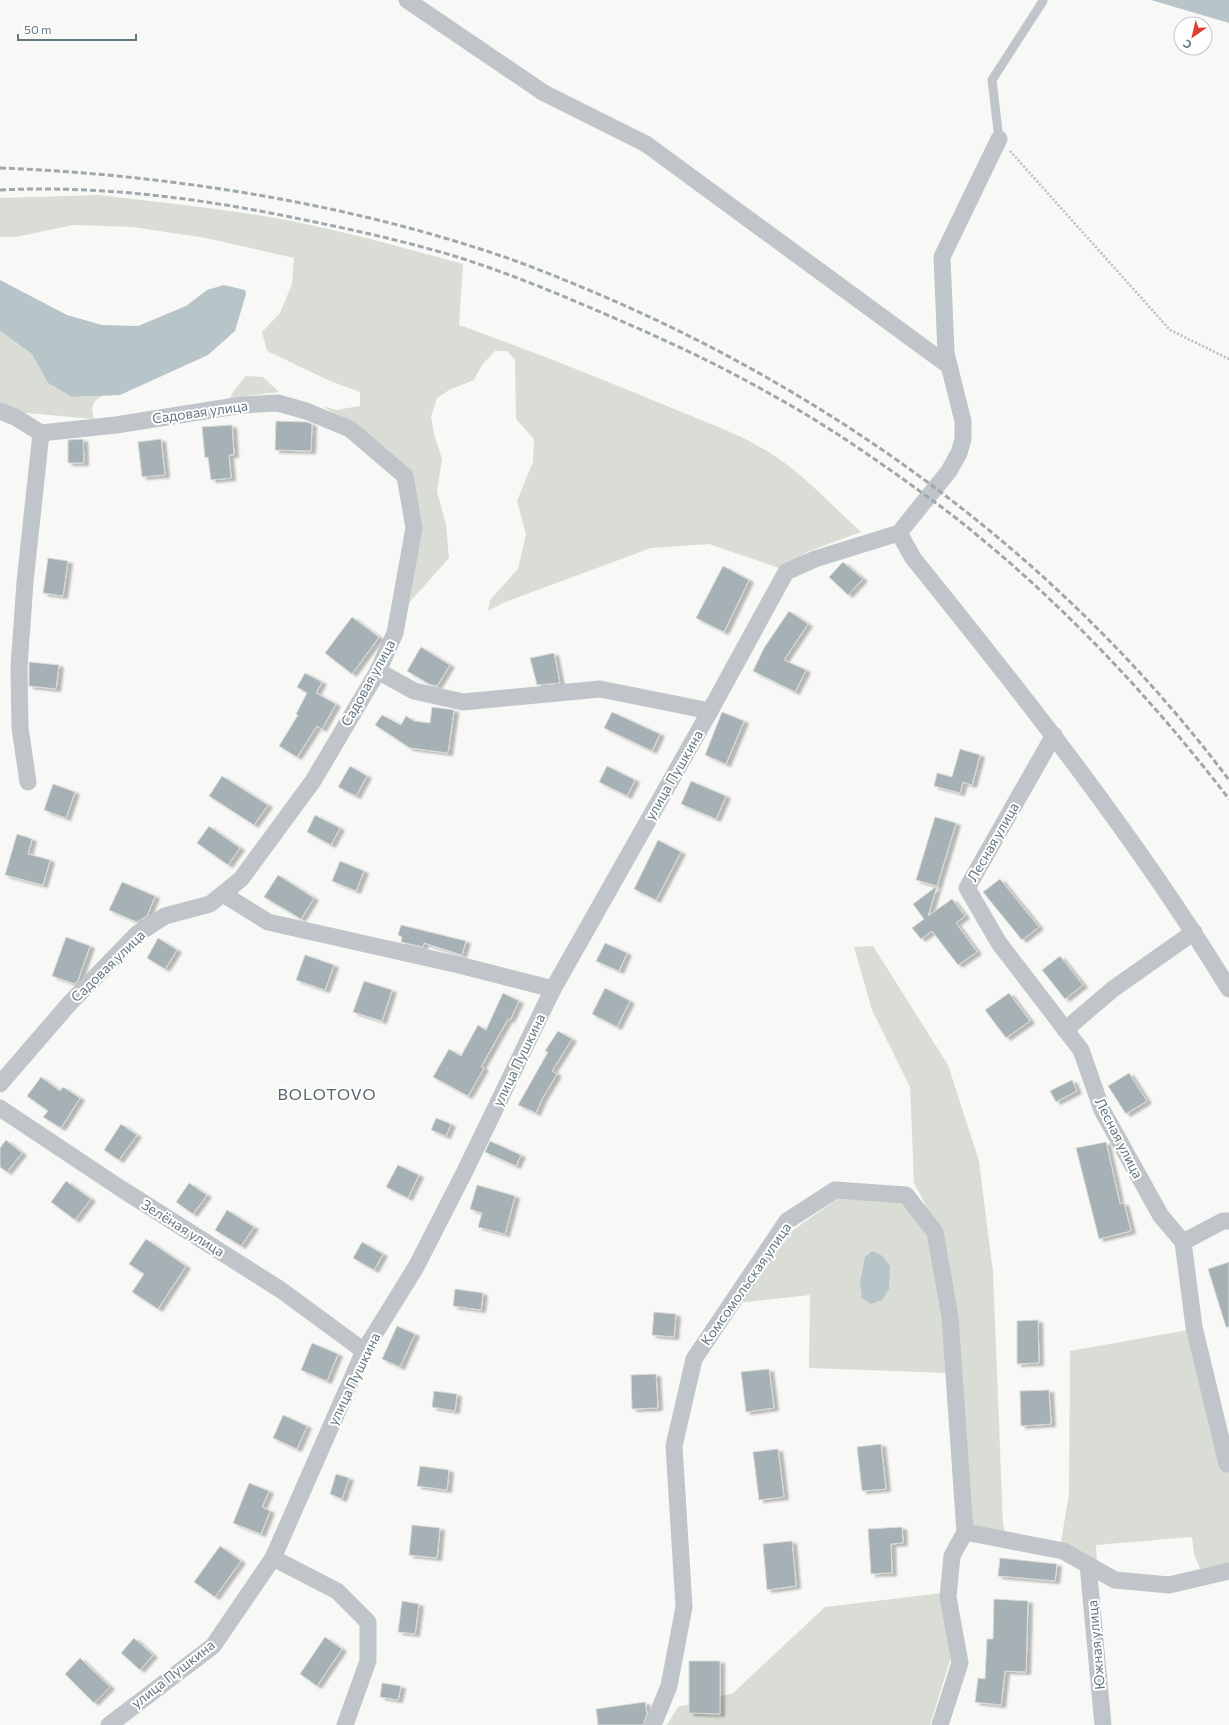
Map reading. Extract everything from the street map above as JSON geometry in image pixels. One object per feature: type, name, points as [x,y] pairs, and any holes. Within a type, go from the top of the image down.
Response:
[{"type":"street","points":[[408,1],[544,92],[646,144],[949,366]]},
{"type":"street","points":[[999,139],[942,257],[946,353],[963,421],[963,439],[949,471],[899,532],[913,558],[1054,736],[1146,862],[1194,932],[1229,989]]},
{"type":"street","name":"Садовая улица","points":[[0,1084],[69,1004],[137,934],[165,916],[210,904],[241,878],[313,781],[378,671],[395,633],[414,528],[405,476],[350,429],[306,411],[278,403],[242,405],[116,425],[41,433]]},
{"type":"street","points":[[0,411],[15,417],[41,433],[25,582],[19,667],[20,728],[28,782]]},
{"type":"street","name":"улица Пушкина","points":[[109,1725],[213,1646],[273,1558],[364,1350],[420,1260],[553,989],[710,711],[786,572],[815,559],[899,532]]},
{"type":"street","points":[[378,671],[414,691],[463,702],[600,689],[710,711]]},
{"type":"street","name":"Лесная улица","points":[[1054,736],[967,888],[999,943],[1081,1050],[1102,1110],[1161,1216],[1183,1242]]},
{"type":"street","points":[[223,894],[268,922],[459,965],[553,989]]},
{"type":"street","points":[[1065,1030],[1112,989],[1194,932]]},
{"type":"street","name":"Зелёная улица","points":[[0,1108],[120,1188],[282,1290],[364,1350]]},
{"type":"street","name":"Комсомольская улица","points":[[653,1725],[669,1686],[684,1607],[674,1446],[694,1359],[787,1221],[835,1190],[906,1195],[935,1232],[950,1317],[965,1532]]},
{"type":"street","points":[[1227,1464],[1194,1327],[1183,1242],[1223,1221],[1229,1221]]},
{"type":"street","points":[[940,1725],[960,1663],[948,1597],[952,1556],[965,1532],[1063,1551],[1116,1580],[1169,1585],[1229,1571]]},
{"type":"street","points":[[273,1558],[337,1591],[368,1622],[368,1661],[346,1721]]},
{"type":"street","name":"Южная улица","points":[[1088,1565],[1103,1725]]},
{"type":"lane","points":[[999,139],[992,80],[1042,1]]},
{"type":"path","points":[[999,139],[1170,330],[1229,359]]},
{"type":"shaded area","points":[[1151,0],[1229,0],[1229,23],[1213,18],[1213,16],[1205,16]]},
{"type":"shaded area","points":[[100,195],[232,211],[284,220],[368,238],[463,264],[459,325],[615,385],[718,427],[755,444],[780,459],[816,489],[861,532],[807,552],[782,569],[709,544],[651,548],[505,602],[488,611],[490,600],[518,569],[526,534],[517,501],[533,462],[534,439],[516,419],[515,360],[507,351],[495,351],[482,365],[474,380],[449,390],[437,398],[431,417],[434,434],[442,459],[437,491],[446,525],[449,558],[408,604],[413,476],[363,431],[322,406],[336,410],[360,406],[360,392],[330,381],[267,351],[262,332],[280,313],[292,284],[294,258],[206,238],[133,227],[73,225],[16,237],[0,237],[0,198]]},
{"type":"shaded area","points":[[0,280],[67,315],[102,325],[138,326],[186,306],[207,290],[224,285],[245,290],[246,294],[235,331],[208,355],[120,395],[72,397],[48,383],[32,354],[0,331]]},
{"type":"shaded area","points":[[0,331],[32,354],[48,383],[72,397],[102,396],[94,403],[92,412],[94,419],[15,412],[0,406]]},
{"type":"shaded area","points":[[246,376],[263,377],[279,392],[230,398],[235,389]]},
{"type":"shaded area","points":[[873,946],[948,1065],[979,1161],[993,1272],[1003,1524],[1005,1533],[970,1527],[937,1227],[914,1183],[910,1087],[872,1010],[854,947]]},
{"type":"shaded area","points":[[837,1199],[898,1200],[931,1234],[949,1373],[809,1368],[810,1295],[738,1303],[792,1231]]},
{"type":"shaded area","points":[[872,1251],[881,1255],[890,1266],[889,1289],[882,1300],[871,1304],[862,1298],[860,1282],[865,1257]]},
{"type":"shaded area","points":[[1188,1330],[1229,1467],[1229,1563],[1200,1569],[1194,1554],[1192,1537],[1096,1545],[1097,1563],[1061,1542],[1069,1494],[1070,1351]]},
{"type":"shaded area","points":[[943,1593],[951,1657],[930,1725],[667,1725],[678,1707],[733,1693],[825,1607]]},
{"type":"building","points":[[276,421],[306,422],[312,424],[311,451],[275,450]]},
{"type":"building","points":[[232,425],[234,455],[229,455],[231,478],[211,480],[208,457],[205,458],[202,427]]},
{"type":"building","points":[[83,439],[84,463],[68,463],[68,440]]},
{"type":"building","points":[[161,439],[165,475],[142,477],[138,442]]},
{"type":"building","points":[[48,558],[68,561],[63,596],[43,593]]},
{"type":"building","points":[[843,562],[863,579],[848,595],[829,577]]},
{"type":"building","points":[[723,566],[749,580],[724,632],[696,618]]},
{"type":"building","points":[[789,611],[808,624],[784,660],[806,670],[795,692],[753,671],[764,648]]},
{"type":"building","points":[[352,617],[379,637],[352,674],[325,653]]},
{"type":"building","points":[[421,647],[450,665],[437,686],[429,684],[407,671]]},
{"type":"building","points":[[554,653],[560,683],[537,685],[530,658]]},
{"type":"building","points":[[29,662],[59,665],[56,689],[29,686]]},
{"type":"building","points":[[305,673],[322,682],[316,693],[336,704],[322,729],[317,726],[297,757],[279,746],[298,715],[296,714],[307,693],[297,687]]},
{"type":"building","points":[[432,707],[454,710],[448,753],[410,748],[375,725],[382,715],[401,725],[406,716],[414,721],[430,723]]},
{"type":"building","points":[[612,712],[660,734],[652,751],[604,728]]},
{"type":"building","points":[[722,712],[744,721],[726,764],[705,755]]},
{"type":"building","points":[[960,749],[980,755],[972,785],[963,782],[960,793],[934,786],[937,773],[952,777]]},
{"type":"building","points":[[350,766],[367,776],[356,796],[338,787]]},
{"type":"building","points":[[607,766],[635,780],[627,796],[599,782]]},
{"type":"building","points":[[222,776],[268,805],[254,825],[209,796]]},
{"type":"building","points":[[691,781],[726,796],[716,819],[681,804]]},
{"type":"building","points":[[53,784],[75,792],[66,818],[44,810]]},
{"type":"building","points":[[315,815],[340,828],[331,845],[307,832]]},
{"type":"building","points":[[935,817],[956,823],[937,886],[916,880]]},
{"type":"building","points":[[209,826],[240,848],[228,865],[197,843]]},
{"type":"building","points":[[17,834],[32,839],[28,854],[50,860],[43,885],[5,875]]},
{"type":"building","points":[[658,840],[681,852],[656,900],[634,889]]},
{"type":"building","points":[[340,861],[364,871],[356,891],[332,881]]},
{"type":"building","points":[[278,875],[314,898],[301,919],[264,897]]},
{"type":"building","points":[[1000,879],[1039,927],[1022,940],[983,892]]},
{"type":"building","points":[[122,882],[155,896],[147,916],[137,922],[109,910]]},
{"type":"building","points":[[937,886],[928,916],[952,899],[965,916],[956,923],[977,952],[958,965],[932,931],[921,939],[912,928],[924,919],[913,904]]},
{"type":"building","points":[[401,925],[466,941],[462,955],[424,943],[423,947],[401,942],[402,937],[398,935]]},
{"type":"building","points":[[66,937],[90,946],[78,980],[75,984],[52,976]]},
{"type":"building","points":[[158,938],[177,950],[165,969],[147,958]]},
{"type":"building","points":[[605,943],[627,953],[619,971],[596,961]]},
{"type":"building","points":[[305,955],[334,965],[325,990],[296,980]]},
{"type":"building","points":[[1060,956],[1083,985],[1065,999],[1042,970]]},
{"type":"building","points":[[364,981],[392,990],[382,1021],[353,1012]]},
{"type":"building","points":[[605,988],[630,1001],[617,1027],[592,1014]]},
{"type":"building","points":[[503,993],[519,1001],[510,1020],[508,1019],[481,1067],[484,1068],[468,1096],[433,1077],[449,1049],[461,1056],[478,1025],[486,1030]]},
{"type":"building","points":[[1009,993],[1030,1021],[1006,1038],[985,1010]]},
{"type":"building","points":[[558,1031],[572,1039],[552,1071],[557,1074],[542,1099],[536,1113],[518,1105],[548,1052],[545,1051]]},
{"type":"building","points":[[1129,1073],[1147,1101],[1126,1114],[1108,1086]]},
{"type":"building","points":[[41,1077],[60,1091],[63,1087],[80,1098],[61,1128],[43,1117],[48,1111],[27,1096]]},
{"type":"building","points":[[1072,1080],[1077,1091],[1056,1102],[1050,1091]]},
{"type":"building","points":[[436,1118],[451,1124],[446,1136],[431,1130]]},
{"type":"building","points":[[121,1124],[137,1135],[119,1160],[104,1150]]},
{"type":"building","points":[[6,1140],[22,1153],[7,1172],[0,1167],[0,1148]]},
{"type":"building","points":[[490,1141],[521,1155],[516,1166],[485,1152]]},
{"type":"building","points":[[1106,1142],[1120,1204],[1124,1203],[1131,1231],[1099,1239],[1076,1148]]},
{"type":"building","points":[[398,1165],[419,1175],[408,1198],[386,1187]]},
{"type":"building","points":[[66,1181],[91,1199],[75,1220],[51,1202]]},
{"type":"building","points":[[189,1183],[207,1195],[193,1214],[176,1202]]},
{"type":"building","points":[[477,1185],[515,1196],[505,1234],[478,1227],[482,1213],[470,1209]]},
{"type":"building","points":[[227,1210],[254,1227],[241,1246],[215,1230]]},
{"type":"building","points":[[146,1239],[186,1266],[158,1309],[132,1292],[144,1274],[129,1264]]},
{"type":"building","points":[[362,1242],[383,1254],[374,1270],[353,1258]]},
{"type":"building","points":[[1229,1262],[1229,1327],[1226,1327],[1208,1269]]},
{"type":"building","points":[[455,1289],[483,1293],[481,1310],[453,1306]]},
{"type":"building","points":[[654,1312],[676,1314],[674,1337],[652,1335]]},
{"type":"building","points":[[1038,1320],[1039,1363],[1017,1364],[1017,1321]]},
{"type":"building","points":[[397,1326],[415,1334],[400,1367],[382,1359]]},
{"type":"building","points":[[312,1343],[338,1354],[327,1381],[301,1370]]},
{"type":"building","points":[[769,1369],[774,1408],[746,1412],[741,1372]]},
{"type":"building","points":[[656,1374],[658,1408],[632,1409],[631,1375]]},
{"type":"building","points":[[1049,1390],[1051,1424],[1021,1426],[1020,1391]]},
{"type":"building","points":[[434,1391],[457,1394],[455,1411],[432,1407]]},
{"type":"building","points":[[283,1415],[307,1426],[297,1449],[273,1438]]},
{"type":"building","points":[[881,1444],[886,1489],[862,1491],[857,1447]]},
{"type":"building","points":[[778,1449],[784,1497],[759,1500],[753,1452]]},
{"type":"building","points":[[420,1466],[449,1470],[447,1490],[417,1486]]},
{"type":"building","points":[[336,1474],[349,1478],[342,1499],[330,1494]]},
{"type":"building","points":[[249,1483],[269,1491],[262,1507],[270,1511],[261,1534],[233,1523]]},
{"type":"building","points":[[412,1525],[440,1528],[437,1558],[409,1555]]},
{"type":"building","points":[[902,1527],[903,1543],[891,1544],[892,1573],[871,1574],[868,1529]]},
{"type":"building","points":[[792,1541],[796,1586],[767,1590],[763,1544]]},
{"type":"building","points":[[220,1546],[241,1561],[215,1597],[194,1582]]},
{"type":"building","points":[[1000,1558],[1057,1564],[1055,1581],[998,1576]]},
{"type":"building","points":[[994,1599],[1028,1601],[1026,1672],[1005,1671],[1001,1705],[975,1702],[978,1678],[985,1679],[987,1639],[993,1639]]},
{"type":"building","points":[[402,1601],[419,1604],[415,1634],[398,1632]]},
{"type":"building","points":[[325,1637],[342,1649],[317,1686],[300,1674]]},
{"type":"building","points":[[134,1638],[153,1655],[140,1670],[121,1653]]},
{"type":"building","points":[[80,1658],[110,1687],[94,1703],[65,1674]]},
{"type":"building","points":[[689,1661],[720,1661],[720,1714],[689,1713]]},
{"type":"building","points":[[382,1683],[401,1686],[398,1700],[380,1697]]},
{"type":"building","points":[[645,1702],[647,1714],[643,1725],[598,1725],[596,1709]]},
{"type":"railway","points":[[0,168],[120,176],[181,183],[242,192],[362,216],[420,231],[520,263],[591,291],[684,333],[773,381],[860,435],[943,494],[1021,558],[1096,627],[1165,701],[1229,780]]},
{"type":"railway","points":[[0,190],[77,190],[154,195],[267,212],[397,240],[451,255],[528,282],[626,323],[710,362],[790,405],[825,426],[910,484],[970,529],[1046,596],[1111,660],[1172,729],[1229,799]]},
{"type":"district","name":"BOLOTOVO","points":[[327,1094]]}]
